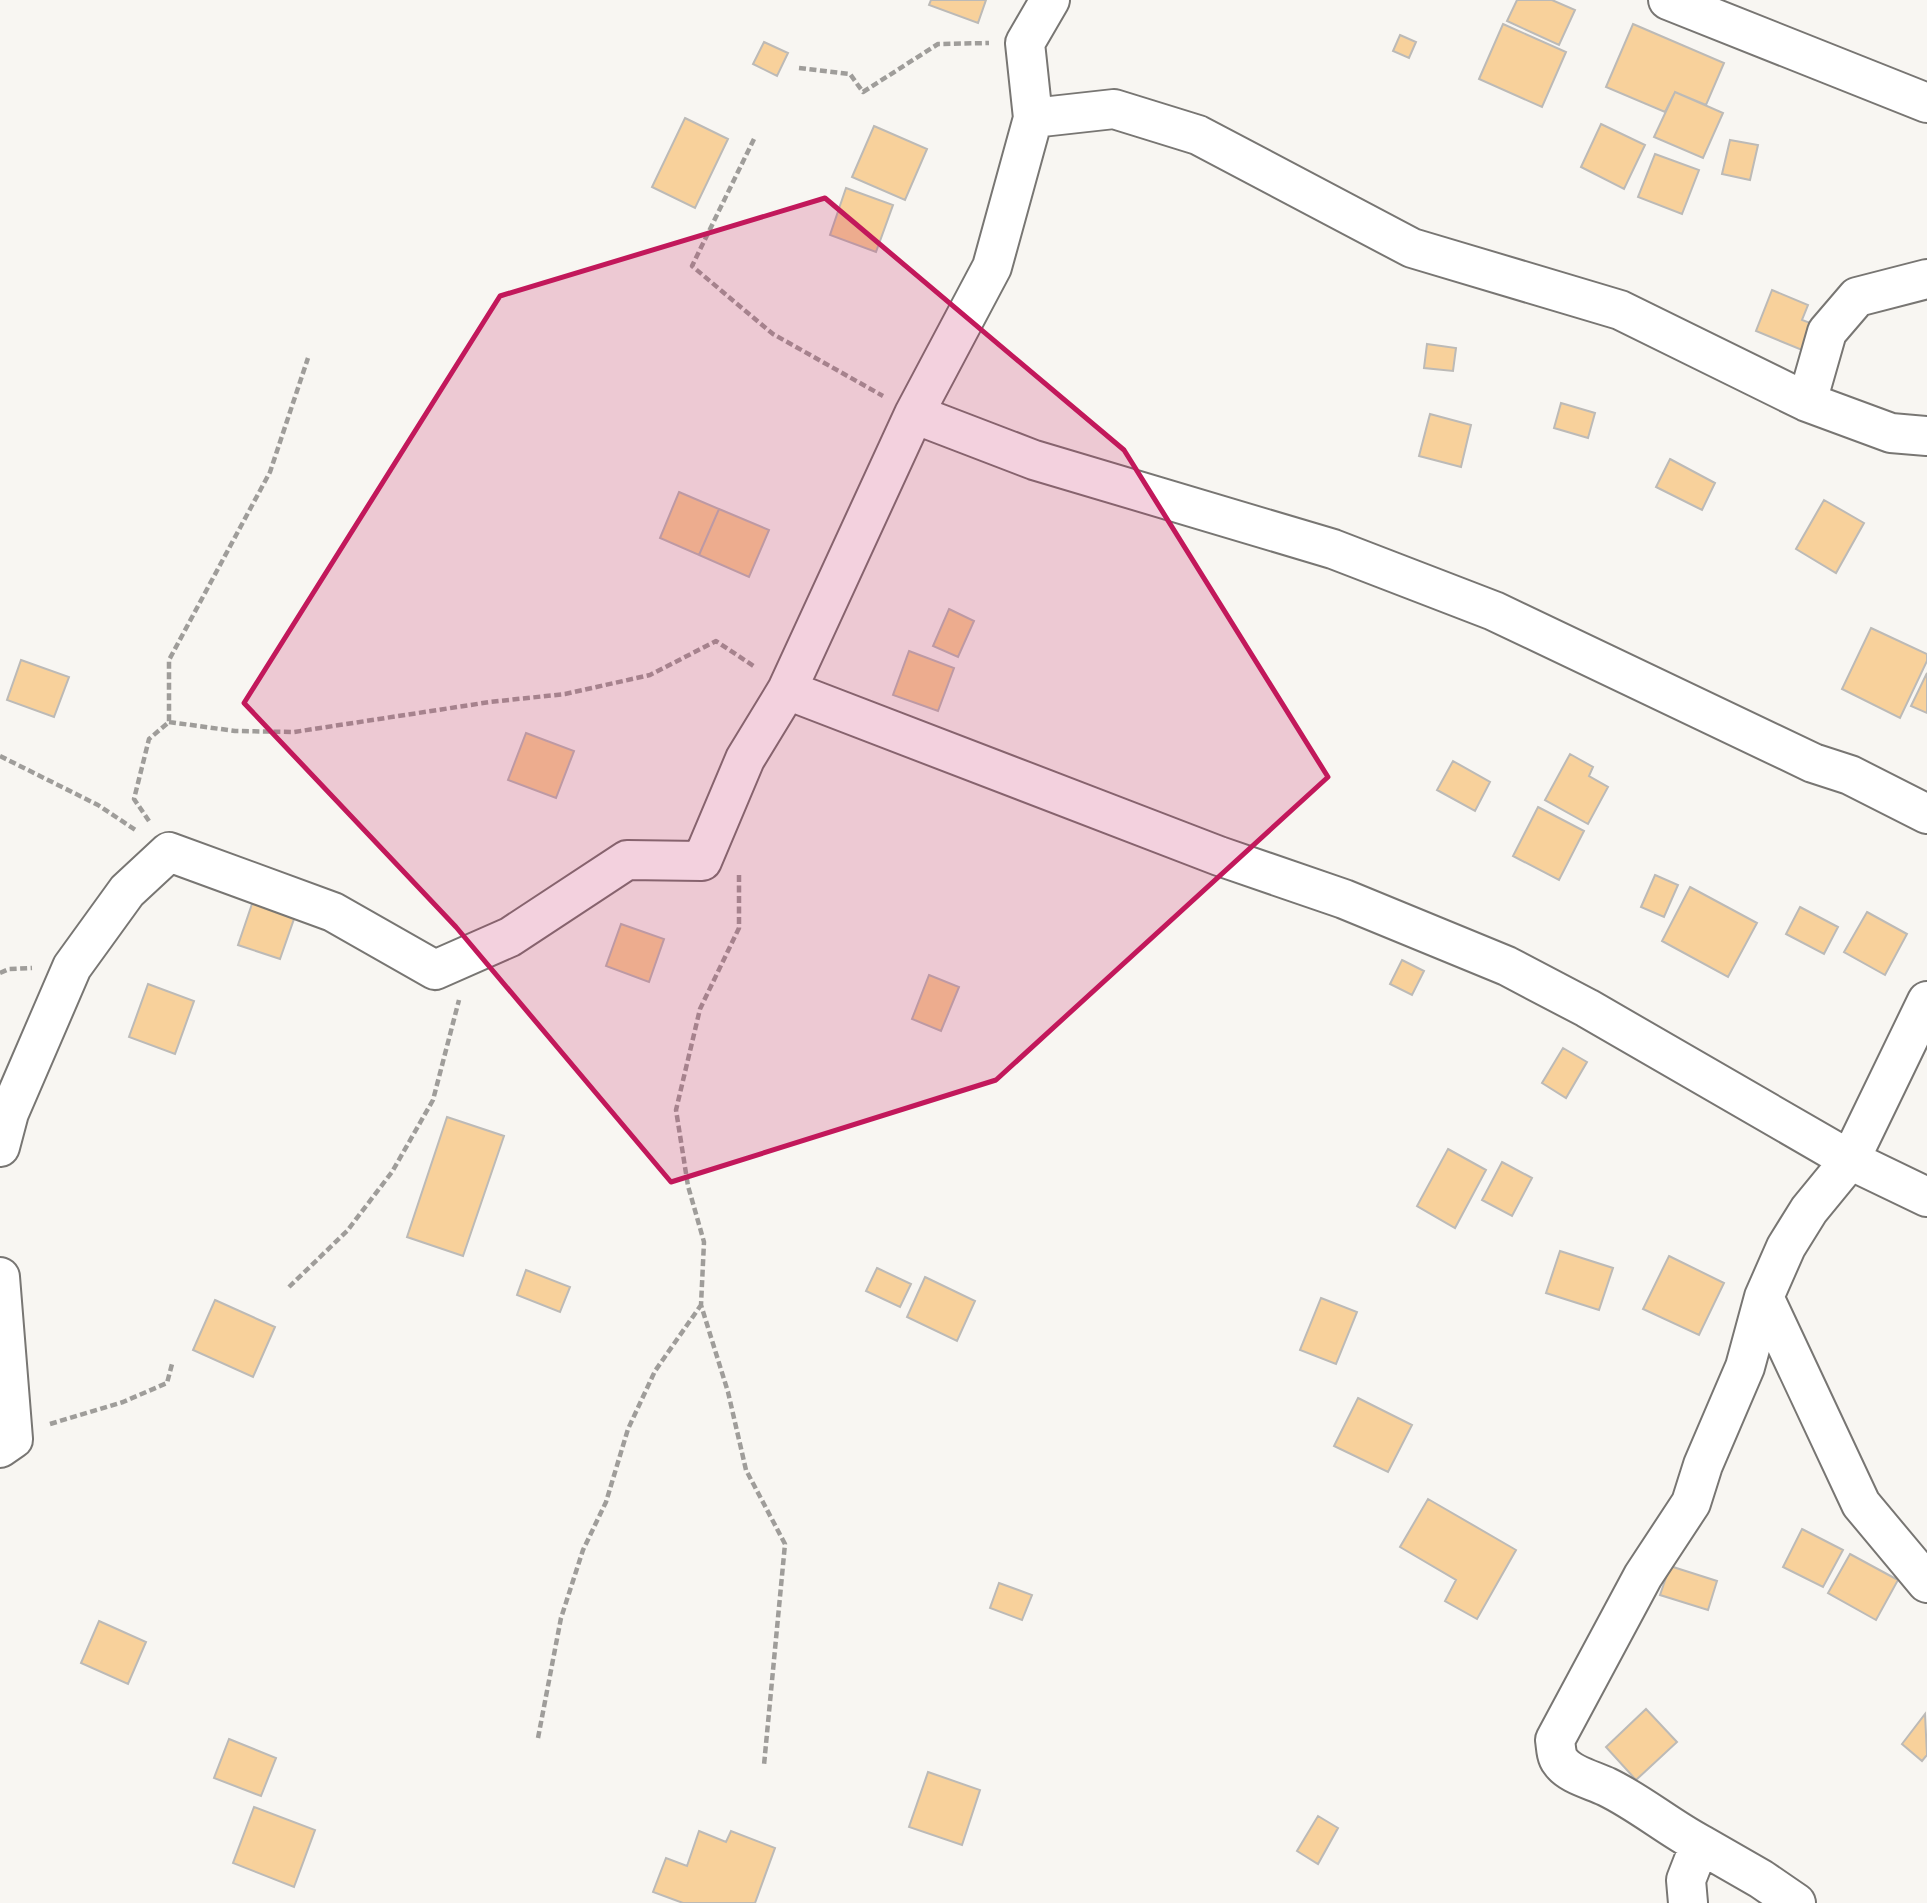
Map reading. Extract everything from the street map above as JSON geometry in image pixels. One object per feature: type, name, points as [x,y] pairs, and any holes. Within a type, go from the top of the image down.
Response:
[{"type":"street","points":[[0,1147],[9,1113],[72,967],[127,891],[169,852],[333,912],[435,970],[510,937],[628,860],[702,860],[745,759],[787,690],[914,414],[992,267],[1032,118],[1025,43],[1050,0]]},
{"type":"street","points":[[1668,0],[1758,16],[1927,103]]},
{"type":"street","points":[[1032,118],[1114,109],[1198,135],[1412,248],[1619,310],[1807,402],[1891,433],[1927,436]]},
{"type":"street","points":[[1807,402],[1827,332],[1857,297],[1927,279]]},
{"type":"street","points":[[914,414],[1034,460],[1333,549],[1494,611],[1813,763],[1850,775],[1927,814]]},
{"type":"street","points":[[787,690],[1219,856],[1344,899],[1507,967],[1587,1008],[1850,1160],[1927,1197]]},
{"type":"street","points":[[1796,1903],[1761,1878],[1670,1828],[1648,1810],[1608,1787],[1572,1772],[1559,1761],[1555,1740],[1643,1576],[1691,1503],[1703,1465],[1745,1367],[1764,1297],[1786,1247],[1809,1210],[1850,1160],[1927,1002]]},
{"type":"street","points":[[0,1277],[7,1443]]},
{"type":"street","points":[[1764,1297],[1861,1504],[1927,1583]]},
{"type":"street","points":[[1688,1903],[1686,1880],[1700,1844]]},
{"type":"path","points":[[799,68],[850,74],[863,92],[938,44],[1025,43]]},
{"type":"path","points":[[754,139],[692,266],[773,334],[914,414]]},
{"type":"path","points":[[169,722],[169,660],[270,472],[308,358]]},
{"type":"path","points":[[169,852],[134,799],[149,739],[169,722],[235,731],[294,732],[490,702],[565,695],[650,675],[716,641],[787,690]]},
{"type":"path","points":[[0,756],[98,805],[169,852]]},
{"type":"path","points":[[739,868],[739,928],[700,1009],[676,1110],[688,1186],[704,1242],[701,1305],[728,1392],[746,1470],[785,1544],[764,1765]]},
{"type":"path","points":[[289,1287],[347,1231],[392,1172],[433,1100],[470,955]]},
{"type":"path","points":[[538,1738],[561,1618],[583,1550],[606,1502],[628,1429],[654,1371],[701,1305]]},
{"type":"path","points":[[7,1443],[72,1416],[123,1402],[167,1383],[172,1364]]},
{"type":"highlighted area","points":[[825,198],[1124,450],[1328,777],[996,1080],[671,1182],[456,927],[244,703],[500,296]]},
{"type":"building","points":[[931,0],[986,0],[978,23],[929,5]]},
{"type":"building","points":[[1517,0],[1552,0],[1575,10],[1559,45],[1507,21]]},
{"type":"building","points":[[1503,24],[1566,52],[1542,107],[1479,79]]},
{"type":"building","points":[[1633,24],[1724,63],[1706,105],[1675,92],[1665,112],[1606,87]]},
{"type":"building","points":[[1400,35],[1416,42],[1409,58],[1393,51]]},
{"type":"building","points":[[764,42],[788,53],[777,76],[753,64]]},
{"type":"building","points":[[1675,92],[1723,113],[1703,158],[1654,137]]},
{"type":"building","points":[[685,118],[728,139],[695,208],[652,187]]},
{"type":"building","points":[[1601,124],[1645,145],[1624,189],[1581,167]]},
{"type":"building","points":[[874,126],[927,149],[905,200],[852,177]]},
{"type":"building","points":[[1730,140],[1758,145],[1750,180],[1722,174]]},
{"type":"building","points":[[1655,154],[1699,170],[1682,214],[1638,197]]},
{"type":"building","points":[[846,188],[893,205],[876,252],[830,235]]},
{"type":"building","points":[[1772,290],[1808,305],[1802,320],[1813,324],[1802,350],[1756,331]]},
{"type":"building","points":[[1427,344],[1456,348],[1453,371],[1424,368]]},
{"type":"building","points":[[1561,403],[1595,413],[1588,438],[1554,428]]},
{"type":"building","points":[[1430,414],[1471,425],[1461,467],[1419,456]]},
{"type":"building","points":[[1670,459],[1715,483],[1702,510],[1656,487]]},
{"type":"building","points":[[679,492],[719,509],[699,555],[660,538]]},
{"type":"building","points":[[1824,500],[1864,523],[1836,573],[1796,549]]},
{"type":"building","points":[[719,509],[769,530],[749,577],[699,555]]},
{"type":"building","points":[[949,609],[974,621],[958,657],[933,646]]},
{"type":"building","points":[[1871,628],[1927,654],[1927,661],[1900,718],[1842,689]]},
{"type":"building","points":[[909,651],[954,668],[938,711],[893,695]]},
{"type":"building","points":[[21,660],[69,677],[54,717],[7,700]]},
{"type":"building","points":[[1927,673],[1927,713],[1911,706]]},
{"type":"building","points":[[526,733],[574,751],[556,798],[508,780]]},
{"type":"building","points":[[1570,754],[1593,767],[1589,776],[1608,787],[1588,824],[1545,800]]},
{"type":"building","points":[[1453,761],[1490,782],[1475,811],[1437,790]]},
{"type":"building","points":[[1538,807],[1584,831],[1559,880],[1513,856]]},
{"type":"building","points":[[1655,875],[1678,885],[1664,917],[1641,907]]},
{"type":"building","points":[[1690,887],[1757,923],[1728,977],[1662,941]]},
{"type":"building","points":[[253,901],[295,916],[280,959],[238,945]]},
{"type":"building","points":[[1800,907],[1838,927],[1824,954],[1786,934]]},
{"type":"building","points":[[1867,912],[1907,934],[1885,975],[1844,952]]},
{"type":"building","points":[[621,924],[664,939],[649,982],[606,966]]},
{"type":"building","points":[[1402,960],[1424,971],[1412,995],[1390,984]]},
{"type":"building","points":[[929,975],[959,987],[941,1031],[912,1019]]},
{"type":"building","points":[[148,984],[194,1001],[175,1054],[129,1037]]},
{"type":"building","points":[[1563,1048],[1587,1062],[1566,1098],[1542,1083]]},
{"type":"building","points":[[447,1117],[504,1136],[463,1256],[407,1237]]},
{"type":"building","points":[[1448,1149],[1486,1170],[1455,1228],[1417,1206]]},
{"type":"building","points":[[1502,1162],[1532,1178],[1512,1216],[1482,1200]]},
{"type":"building","points":[[1560,1251],[1613,1268],[1599,1310],[1546,1293]]},
{"type":"building","points":[[1669,1256],[1724,1283],[1699,1335],[1643,1309]]},
{"type":"building","points":[[877,1268],[911,1284],[900,1307],[866,1291]]},
{"type":"building","points":[[526,1270],[570,1287],[560,1312],[517,1295]]},
{"type":"building","points":[[925,1277],[975,1301],[957,1341],[907,1317]]},
{"type":"building","points":[[1321,1298],[1357,1312],[1336,1364],[1300,1350]]},
{"type":"building","points":[[215,1300],[275,1327],[253,1377],[193,1350]]},
{"type":"building","points":[[1358,1398],[1412,1425],[1388,1472],[1334,1446]]},
{"type":"building","points":[[1428,1499],[1516,1550],[1477,1619],[1445,1601],[1456,1580],[1400,1547]]},
{"type":"building","points":[[1802,1529],[1843,1550],[1823,1587],[1783,1567]]},
{"type":"building","points":[[1850,1554],[1898,1580],[1876,1620],[1828,1593]]},
{"type":"building","points":[[1670,1566],[1717,1581],[1708,1610],[1660,1595]]},
{"type":"building","points":[[999,1583],[1032,1595],[1022,1620],[990,1608]]},
{"type":"building","points":[[99,1621],[146,1642],[128,1684],[81,1663]]},
{"type":"building","points":[[1646,1709],[1677,1742],[1636,1780],[1606,1747]]},
{"type":"building","points":[[1925,1714],[1927,1755],[1922,1761],[1902,1744]]},
{"type":"building","points":[[229,1739],[276,1758],[261,1796],[214,1778]]},
{"type":"building","points":[[928,1772],[980,1790],[962,1845],[909,1827]]},
{"type":"building","points":[[254,1807],[315,1830],[294,1887],[233,1863]]},
{"type":"building","points":[[1318,1816],[1338,1828],[1318,1864],[1297,1851]]},
{"type":"building","points":[[699,1831],[726,1842],[731,1831],[775,1848],[755,1903],[683,1903],[653,1892],[666,1858],[687,1866]]}]
